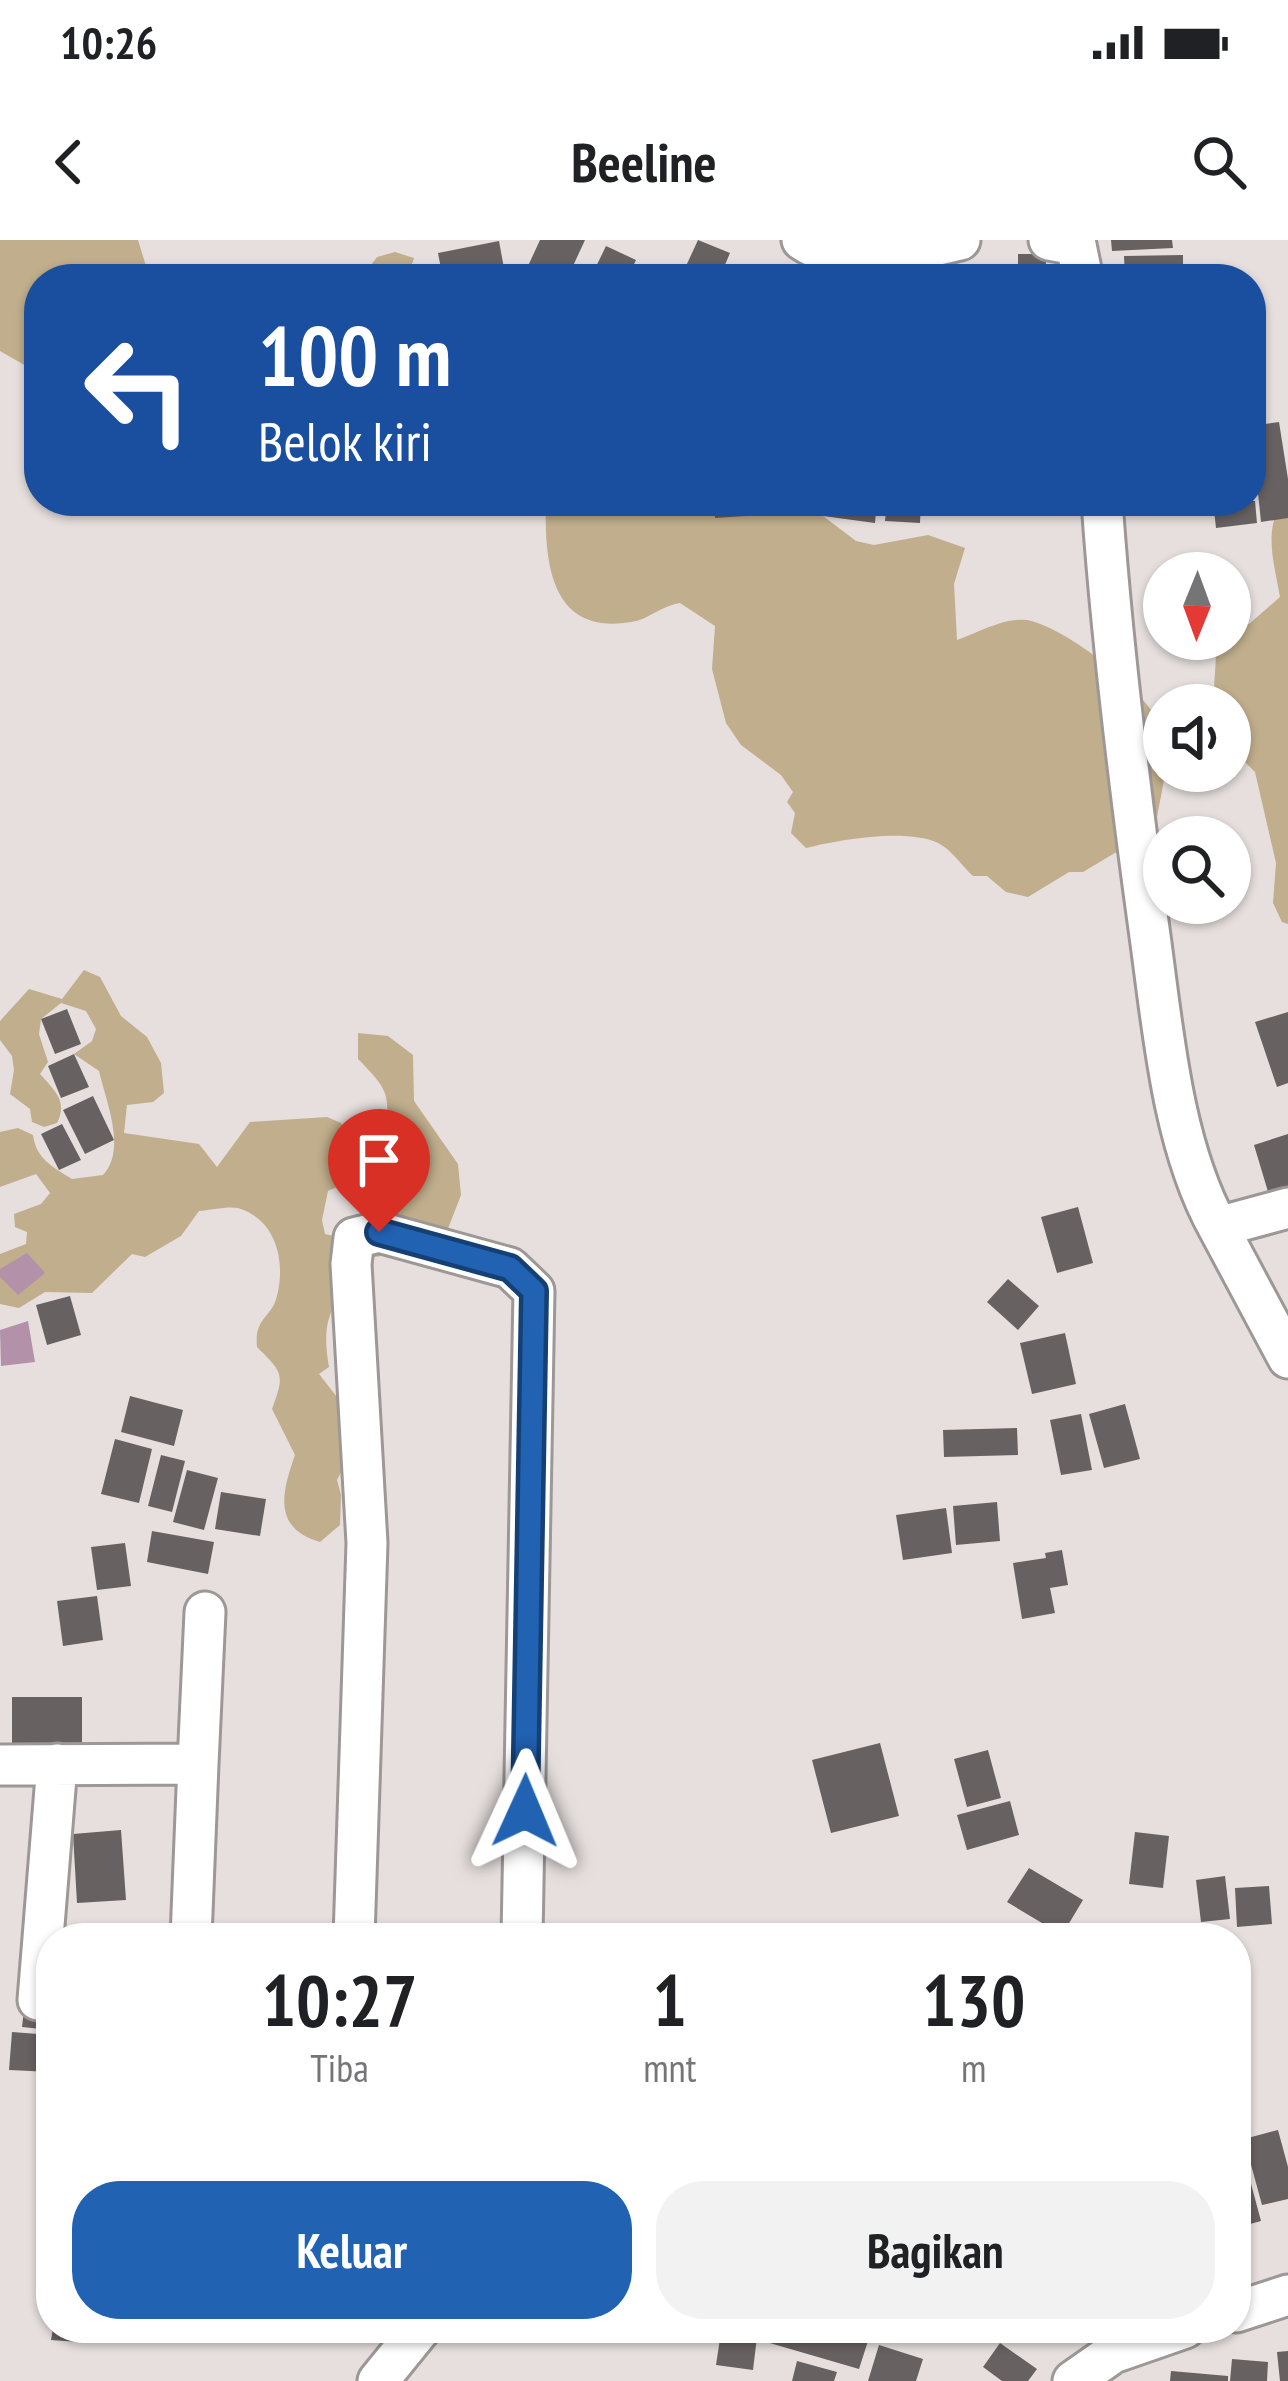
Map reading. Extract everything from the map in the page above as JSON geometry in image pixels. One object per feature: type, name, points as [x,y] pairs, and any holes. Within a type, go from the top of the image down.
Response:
[{"type":"street","points":[[802,240],[856,256],[893,256],[960,240]]},
{"type":"street","points":[[1103,516],[1115,679],[1160,1004],[1190,1163],[1199,1194],[1288,1358]]},
{"type":"street","points":[[1218,1227],[1288,1208]]},
{"type":"street","points":[[354,1923],[367,1543],[351,1264],[354,1238],[379,1232],[510,1268],[534,1291],[522,1923]]},
{"type":"street","points":[[192,1923],[205,1612]]},
{"type":"street","points":[[44,1923],[57,1764]]},
{"type":"street","points":[[0,1765],[198,1764]]},
{"type":"street","points":[[1251,2307],[1288,2295]]},
{"type":"street","points":[[379,2381],[409,2343]]},
{"type":"street","points":[[1073,2381],[1113,2353],[1142,2343]]},
{"type":"shaded area","points":[[0,240],[138,240],[145,264],[24,264],[24,365],[0,351]]},
{"type":"shaded area","points":[[395,252],[414,258],[412,264],[372,264],[377,257]]},
{"type":"shaded area","points":[[1288,495],[1288,924],[1282,922],[1273,903],[1276,863],[1251,768],[1251,684],[1214,684],[1216,660],[1251,660],[1251,622],[1280,597],[1272,531]]},
{"type":"shaded area","points":[[546,516],[823,516],[856,541],[874,545],[928,535],[965,548],[954,584],[957,640],[991,626],[1027,620],[1083,647],[1123,679],[1143,701],[1143,792],[1162,792],[1157,816],[1143,816],[1143,836],[1083,872],[1069,872],[1028,897],[1006,892],[987,876],[973,876],[943,846],[924,839],[872,837],[806,848],[791,833],[795,813],[787,802],[793,792],[781,775],[741,745],[726,723],[712,669],[715,626],[680,603],[636,621],[608,624],[586,619],[570,608],[551,571]]},
{"type":"shaded area","points":[[84,970],[100,977],[121,1016],[147,1037],[161,1063],[164,1093],[153,1102],[127,1105],[124,1133],[199,1144],[217,1167],[250,1122],[327,1117],[341,1123],[362,1169],[352,1180],[328,1191],[322,1220],[325,1234],[356,1241],[383,1226],[399,1182],[397,1164],[384,1141],[386,1095],[358,1059],[358,1033],[388,1036],[413,1055],[414,1101],[458,1164],[461,1195],[444,1239],[433,1249],[367,1258],[333,1308],[326,1333],[329,1367],[319,1374],[337,1397],[367,1401],[371,1415],[337,1480],[340,1525],[320,1542],[294,1528],[285,1507],[295,1455],[272,1409],[279,1375],[257,1347],[258,1329],[277,1296],[279,1256],[261,1221],[234,1208],[199,1211],[181,1236],[145,1257],[132,1254],[92,1293],[45,1292],[19,1308],[0,1304],[0,1254],[26,1244],[27,1232],[15,1227],[14,1214],[41,1204],[50,1193],[36,1174],[0,1187],[0,1132],[18,1128],[33,1135],[42,1156],[72,1179],[103,1175],[110,1164],[113,1125],[99,1071],[74,1054],[92,1041],[96,1029],[86,1011],[61,1003],[41,1019],[39,1034],[48,1062],[40,1074],[60,1102],[57,1123],[44,1127],[32,1122],[30,1109],[10,1094],[12,1056],[0,1040],[0,1021],[29,989],[62,999]]},
{"type":"shaded area","points":[[27,1253],[45,1273],[18,1295],[0,1277],[0,1269]]},
{"type":"shaded area","points":[[28,1321],[35,1362],[1,1366],[0,1330]]},
{"type":"building","points":[[540,240],[585,240],[574,264],[529,264]]},
{"type":"building","points":[[698,240],[730,253],[725,264],[687,264]]},
{"type":"building","points":[[1111,240],[1172,240],[1173,248],[1112,251]]},
{"type":"building","points":[[499,241],[503,264],[440,264],[438,253]]},
{"type":"building","points":[[606,246],[636,260],[634,264],[597,264]]},
{"type":"building","points":[[1018,254],[1046,254],[1046,264],[1018,264]]},
{"type":"building","points":[[1183,255],[1183,264],[1124,264],[1124,256]]},
{"type":"building","points":[[1279,422],[1288,479],[1288,518],[1261,522],[1260,516],[1266,516],[1266,424]]},
{"type":"building","points":[[823,516],[876,516],[875,523]]},
{"type":"building","points":[[886,516],[920,516],[920,523],[885,521]]},
{"type":"building","points":[[1215,516],[1256,516],[1257,523],[1216,528]]},
{"type":"building","points":[[67,1009],[81,1044],[55,1054],[41,1019]]},
{"type":"building","points":[[1288,1012],[1288,1083],[1277,1087],[1255,1022]]},
{"type":"building","points":[[74,1054],[89,1087],[61,1098],[48,1066]]},
{"type":"building","points":[[93,1096],[114,1140],[85,1154],[63,1110]]},
{"type":"building","points":[[62,1124],[81,1160],[59,1170],[41,1134]]},
{"type":"building","points":[[1288,1134],[1288,1189],[1269,1195],[1254,1145]]},
{"type":"building","points":[[1078,1207],[1093,1263],[1057,1273],[1041,1217]]},
{"type":"building","points":[[1008,1279],[1039,1306],[1018,1330],[987,1302]]},
{"type":"building","points":[[70,1296],[81,1335],[47,1345],[36,1305]]},
{"type":"building","points":[[1065,1333],[1076,1384],[1032,1394],[1020,1343]]},
{"type":"building","points":[[130,1396],[183,1410],[174,1446],[121,1432]]},
{"type":"building","points":[[1125,1404],[1140,1459],[1104,1468],[1089,1414]]},
{"type":"building","points":[[1081,1414],[1092,1470],[1061,1475],[1050,1420]]},
{"type":"building","points":[[1017,1428],[1018,1455],[944,1457],[943,1430]]},
{"type":"building","points":[[115,1439],[152,1449],[139,1503],[101,1494]]},
{"type":"building","points":[[161,1455],[185,1461],[172,1512],[148,1506]]},
{"type":"building","points":[[187,1470],[218,1478],[204,1530],[173,1522]]},
{"type":"building","points":[[221,1492],[266,1499],[260,1536],[215,1529]]},
{"type":"building","points":[[997,1502],[1000,1541],[956,1545],[953,1506]]},
{"type":"building","points":[[946,1508],[952,1553],[903,1560],[896,1515]]},
{"type":"building","points":[[152,1531],[214,1542],[208,1574],[147,1562]]},
{"type":"building","points":[[125,1543],[131,1586],[97,1590],[91,1547]]},
{"type":"building","points":[[1062,1550],[1068,1585],[1050,1588],[1055,1613],[1022,1619],[1013,1563],[1046,1558],[1045,1553]]},
{"type":"building","points":[[97,1596],[103,1640],[63,1646],[57,1601]]},
{"type":"building","points":[[12,1697],[82,1697],[82,1748],[12,1748]]},
{"type":"building","points":[[880,1743],[899,1816],[831,1833],[812,1760]]},
{"type":"building","points":[[988,1750],[1001,1798],[967,1807],[954,1759]]},
{"type":"building","points":[[1010,1801],[1019,1835],[967,1850],[957,1815]]},
{"type":"building","points":[[121,1830],[126,1900],[77,1903],[73,1834]]},
{"type":"building","points":[[1135,1832],[1169,1836],[1163,1888],[1129,1884]]},
{"type":"building","points":[[1029,1868],[1083,1900],[1069,1923],[1042,1923],[1007,1902]]},
{"type":"building","points":[[1225,1876],[1230,1919],[1201,1922],[1196,1880]]},
{"type":"building","points":[[1269,1886],[1272,1924],[1237,1923],[1235,1888]]},
{"type":"building","points":[[24,2010],[36,2011],[36,2028],[22,2027]]},
{"type":"building","points":[[12,2032],[36,2034],[36,2071],[9,2070]]},
{"type":"building","points":[[1278,2130],[1288,2167],[1288,2199],[1262,2205],[1251,2165],[1251,2137]]},
{"type":"building","points":[[1251,2184],[1261,2221],[1251,2224]]},
{"type":"building","points":[[719,2343],[756,2343],[753,2370],[716,2365]]},
{"type":"building","points":[[769,2343],[867,2343],[859,2369]]},
{"type":"building","points":[[1000,2343],[1037,2369],[1028,2381],[1002,2381],[983,2367]]},
{"type":"building","points":[[879,2345],[923,2359],[916,2381],[868,2381]]},
{"type":"building","points":[[1288,2351],[1288,2381],[1280,2381],[1277,2352]]},
{"type":"building","points":[[1232,2359],[1268,2362],[1267,2381],[1230,2381]]},
{"type":"building","points":[[797,2361],[837,2372],[834,2381],[792,2381]]},
{"type":"building","points":[[1171,2371],[1228,2376],[1228,2381],[1170,2381]]},
{"type":"route","points":[[379,1232],[510,1268],[534,1291],[525,1811]]}]
